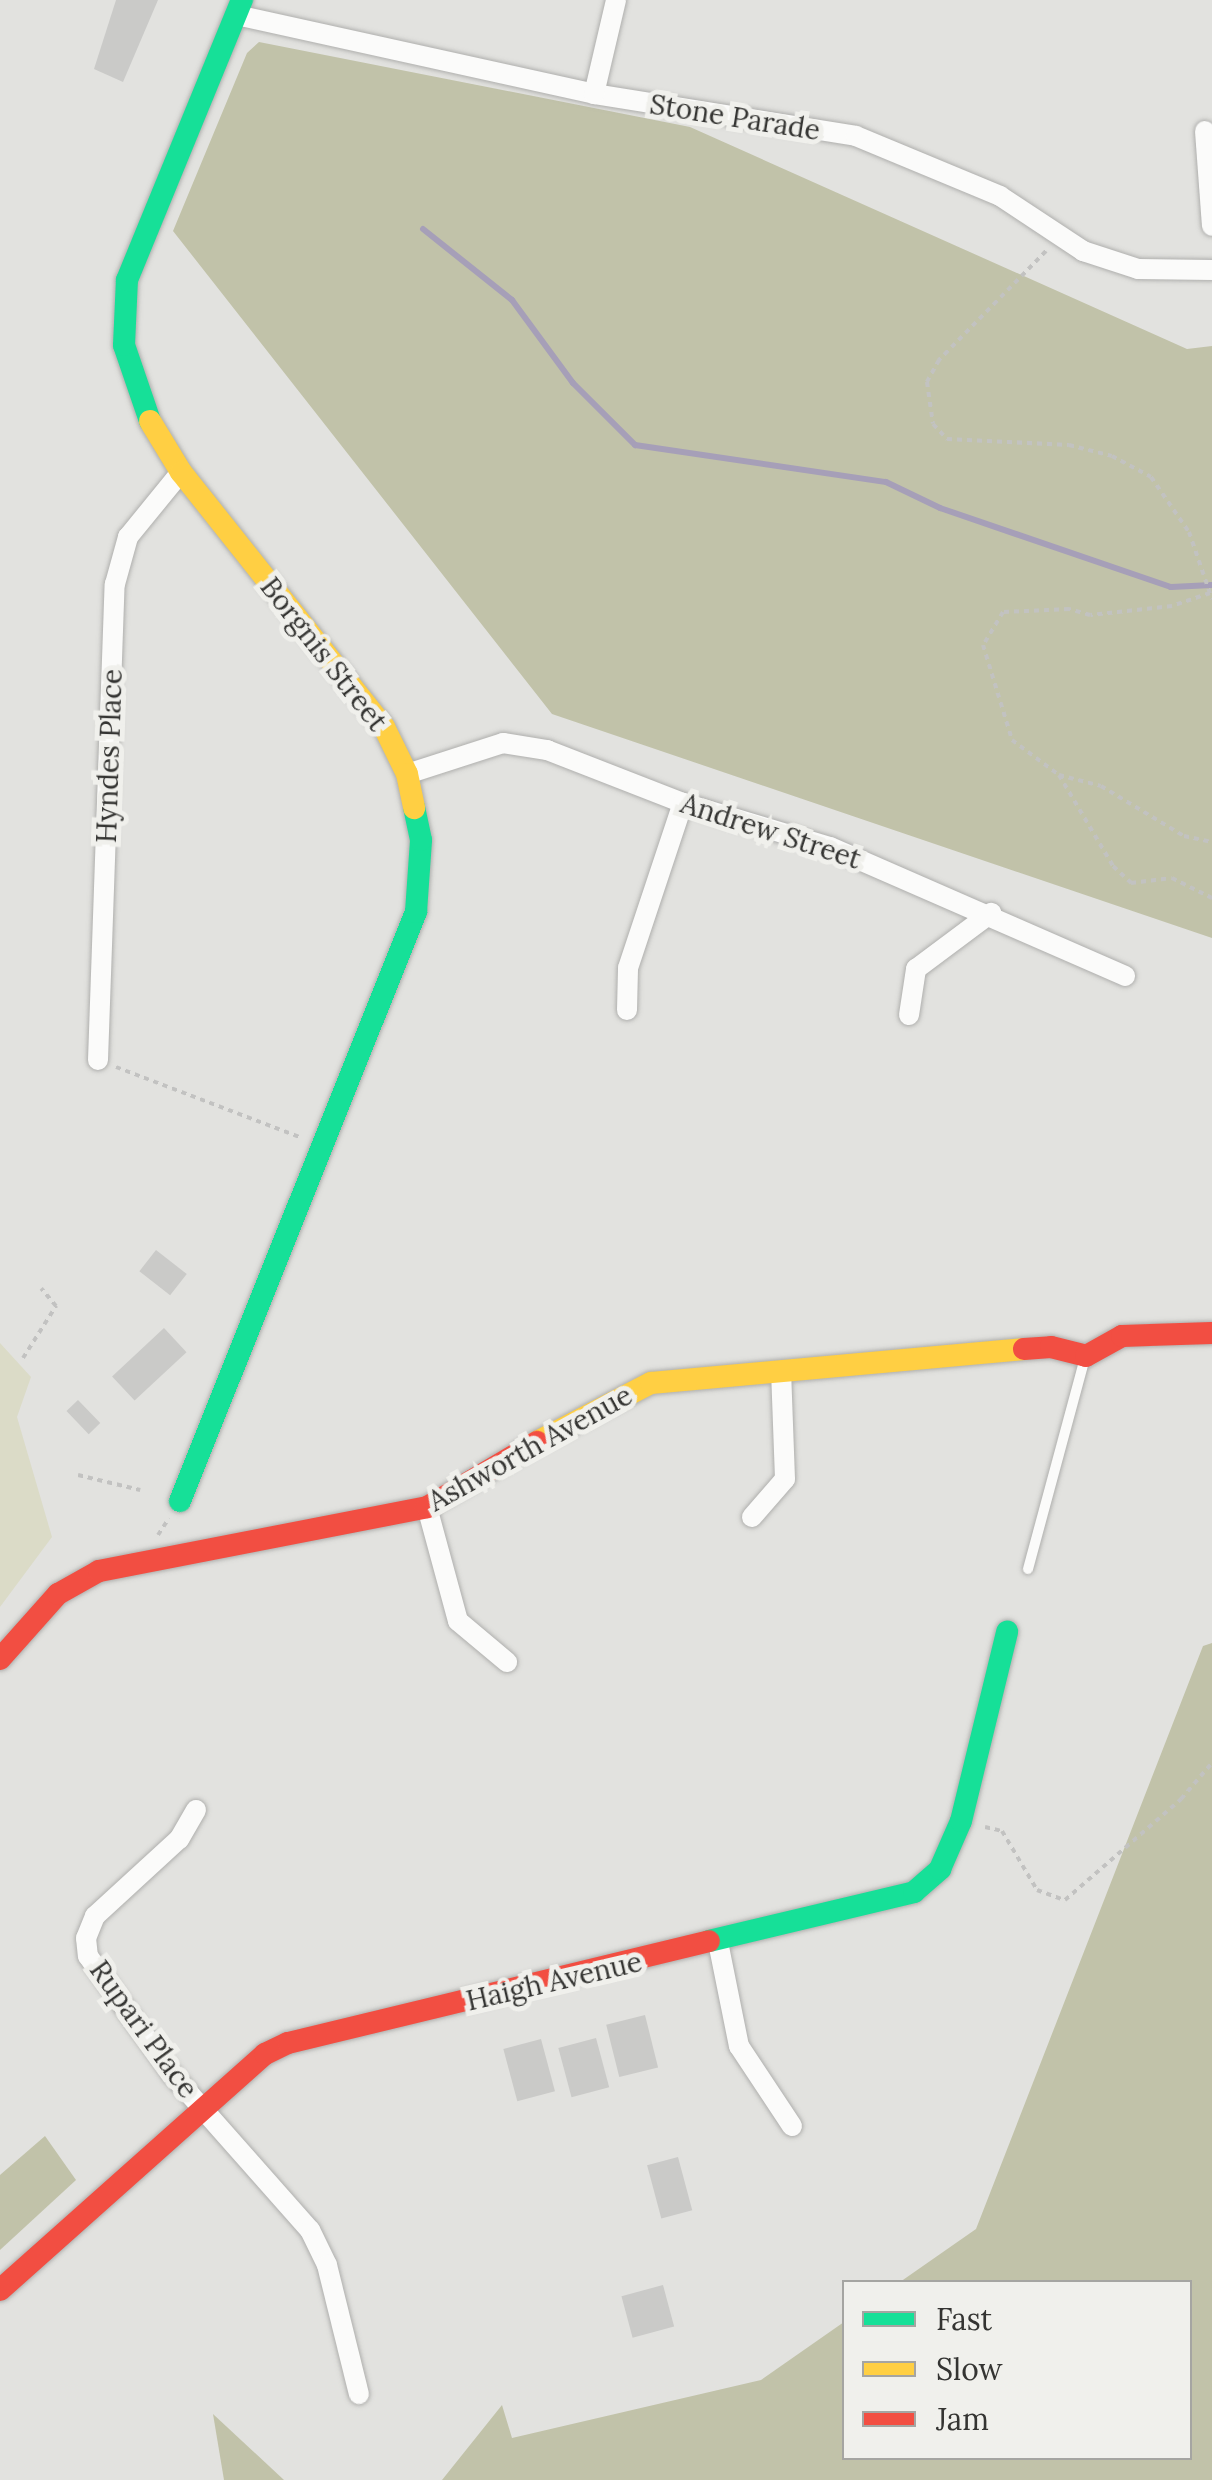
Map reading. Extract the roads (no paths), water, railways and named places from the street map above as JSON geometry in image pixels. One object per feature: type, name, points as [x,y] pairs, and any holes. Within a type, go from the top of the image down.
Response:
[{"type":"street","points":[[594,94],[616,0]]},
{"type":"street","name":"Stone Parade","points":[[239,8],[594,94],[856,136],[1000,196],[1083,252],[1138,269],[1212,270]]},
{"type":"street","name":"Borgnis Street","points":[[180,1501],[416,912],[421,840],[408,774],[384,727],[182,472],[138,402],[124,345],[127,280],[239,8]]},
{"type":"street","points":[[1205,130],[1212,226]]},
{"type":"street","name":"Hyndes Place","points":[[98,1060],[115,584],[128,537],[182,472]]},
{"type":"street","name":"Andrew Street","points":[[408,774],[504,743],[547,750],[683,803],[830,848],[992,913],[1125,976]]},
{"type":"street","points":[[627,1010],[628,968],[683,803]]},
{"type":"street","points":[[909,1015],[916,969],[992,913]]},
{"type":"street","points":[[1086,1356],[1122,1336],[1212,1332]]},
{"type":"street","name":"Ashworth Avenue","points":[[0,1659],[58,1594],[99,1571],[427,1507],[616,1397],[652,1383],[1052,1347],[1086,1356]]},
{"type":"street","points":[[752,1517],[784,1478],[781,1371]]},
{"type":"street","points":[[427,1507],[458,1621],[506,1662]]},
{"type":"street","name":"Haigh Avenue","points":[[0,2290],[265,2054],[288,2043],[914,1892],[940,1869],[961,1821],[1007,1632]]},
{"type":"street","name":"Rupari Place","points":[[196,1810],[179,1839],[95,1916],[86,1938],[88,1956],[204,2110],[310,2230],[327,2265],[359,2394]]},
{"type":"street","points":[[718,1942],[739,2046],[792,2126]]},
{"type":"lane","points":[[1028,1569],[1086,1356]]},
{"type":"waterway","points":[[423,229],[512,300],[573,383],[635,445],[886,482],[940,508],[1171,587],[1212,585]]}]
